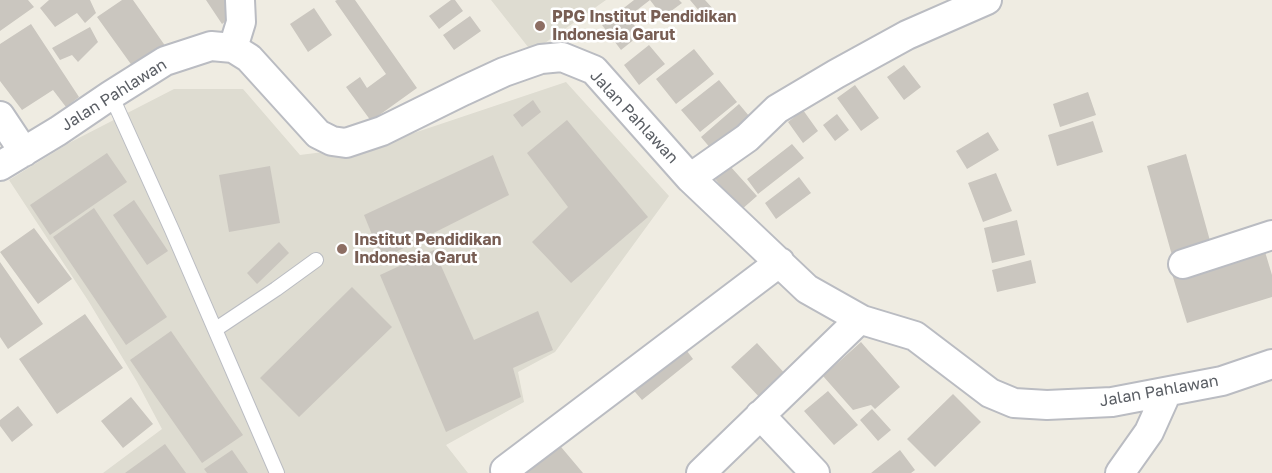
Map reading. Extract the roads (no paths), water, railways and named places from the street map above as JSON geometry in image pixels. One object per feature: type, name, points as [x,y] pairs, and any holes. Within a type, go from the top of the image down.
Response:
[{"type":"street","points":[[233,48],[241,22],[240,0]]},
{"type":"street","points":[[690,178],[747,138],[777,109],[907,35],[987,0]]},
{"type":"street","name":"Jalan Pahlawan","points":[[12,159],[165,61],[211,46],[233,48],[249,58],[318,134],[332,141],[346,142],[382,131],[504,72],[541,58],[562,57],[594,70],[690,178],[807,289],[860,319],[915,336],[990,393],[1014,403],[1047,405],[1112,402],[1221,381],[1272,364]]},
{"type":"street","points":[[0,116],[12,159]]},
{"type":"street","points":[[1183,264],[1272,235]]},
{"type":"street","points":[[505,470],[780,262]]},
{"type":"street","points":[[714,469],[760,415],[860,319]]},
{"type":"street","points":[[1120,473],[1149,432],[1167,392]]},
{"type":"street","points":[[760,415],[815,473]]},
{"type":"lane","points":[[111,95],[216,329],[277,473]]},
{"type":"lane","points":[[216,329],[316,260]]},
{"type":"place","name":"PPG Institut Pendidikan Indonesia Garut","points":[[540,26]]},
{"type":"place","name":"Institut Pendidikan Indonesia Garut","points":[[342,249]]}]
